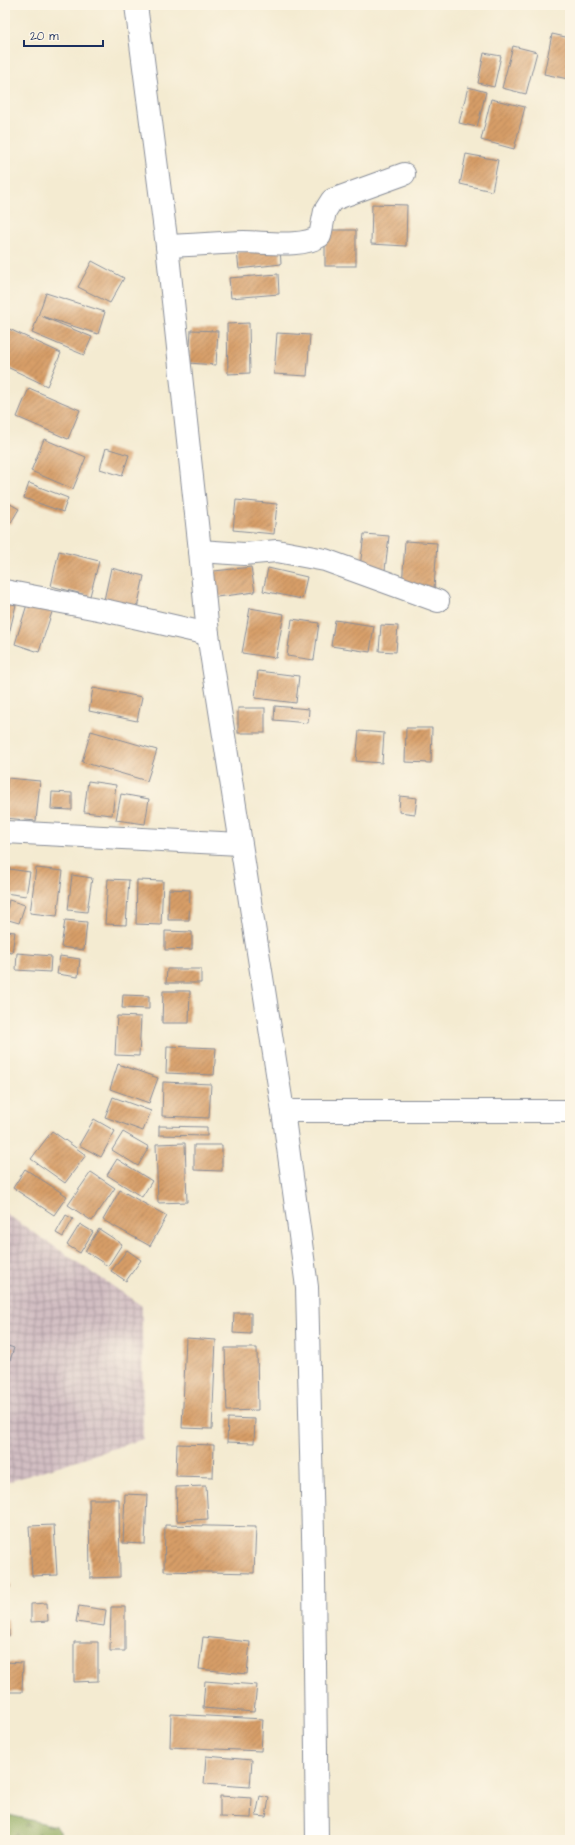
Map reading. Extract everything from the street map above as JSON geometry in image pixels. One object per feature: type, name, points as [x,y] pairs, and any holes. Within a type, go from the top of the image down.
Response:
[{"type":"street","points":[[136,5],[167,246],[208,634],[283,1111],[307,1287],[309,1329],[317,1840]]},
{"type":"street","points":[[167,246],[308,241],[320,236],[324,211],[332,200],[404,174]]},
{"type":"street","points":[[200,551],[236,554],[277,551],[325,560],[438,601]]},
{"type":"street","points":[[5,592],[108,610],[208,634]]},
{"type":"street","points":[[5,832],[240,844]]},
{"type":"street","points":[[283,1111],[570,1112]]},
{"type":"shaded area","points":[[5,1213],[142,1306],[143,1439],[5,1483]]},
{"type":"green space","points":[[5,1814],[56,1826],[66,1840],[5,1840]]},
{"type":"building","points":[[552,34],[570,38],[570,68],[568,79],[544,74]]},
{"type":"building","points":[[513,46],[537,52],[526,94],[502,88]]},
{"type":"building","points":[[484,53],[501,56],[494,87],[478,83]]},
{"type":"building","points":[[468,87],[486,92],[477,127],[459,123]]},
{"type":"building","points":[[491,99],[525,107],[514,149],[481,140]]},
{"type":"building","points":[[466,154],[498,160],[492,191],[460,184]]},
{"type":"building","points":[[372,204],[407,205],[406,246],[371,244]]},
{"type":"building","points":[[325,230],[356,230],[356,266],[325,266]]},
{"type":"building","points":[[280,247],[281,264],[239,269],[237,252]]},
{"type":"building","points":[[92,261],[124,278],[110,303],[78,287]]},
{"type":"building","points":[[278,274],[279,294],[231,298],[229,278]]},
{"type":"building","points":[[46,293],[105,312],[98,334],[41,316],[92,337],[84,355],[32,333]]},
{"type":"building","points":[[249,323],[250,373],[228,374],[227,324]]},
{"type":"building","points":[[7,328],[61,353],[47,386],[5,366],[5,333]]},
{"type":"building","points":[[191,330],[218,331],[216,365],[189,363]]},
{"type":"building","points":[[277,333],[310,335],[307,376],[274,374]]},
{"type":"building","points":[[29,388],[80,410],[68,439],[17,417]]},
{"type":"building","points":[[44,439],[86,457],[73,489],[31,471]]},
{"type":"building","points":[[106,448],[129,455],[122,476],[100,469]]},
{"type":"building","points":[[29,483],[68,498],[63,512],[24,498]]},
{"type":"building","points":[[236,500],[277,504],[274,534],[233,530]]},
{"type":"building","points":[[5,501],[19,509],[10,524],[5,521]]},
{"type":"building","points":[[364,534],[389,536],[385,570],[360,567]]},
{"type":"building","points":[[405,541],[437,543],[434,589],[402,587]]},
{"type":"building","points":[[59,551],[99,561],[90,596],[51,586]]},
{"type":"building","points":[[251,567],[255,592],[209,598],[205,572]]},
{"type":"building","points":[[111,568],[144,576],[137,608],[104,600]]},
{"type":"building","points":[[268,568],[307,577],[302,599],[263,591]]},
{"type":"building","points":[[28,601],[53,609],[39,652],[15,644]]},
{"type":"building","points":[[5,602],[16,605],[6,646],[5,645]]},
{"type":"building","points":[[250,608],[284,614],[276,658],[242,653]]},
{"type":"building","points":[[292,619],[319,623],[314,660],[287,656]]},
{"type":"building","points":[[335,620],[374,626],[370,652],[331,646]]},
{"type":"building","points":[[381,625],[398,626],[396,652],[379,651]]},
{"type":"building","points":[[258,671],[299,676],[296,703],[255,698]]},
{"type":"building","points":[[93,688],[142,697],[137,721],[89,711]]},
{"type":"building","points":[[275,706],[309,709],[308,723],[274,720]]},
{"type":"building","points":[[238,708],[265,708],[265,733],[238,733]]},
{"type":"building","points":[[406,728],[432,728],[431,763],[405,762]]},
{"type":"building","points":[[91,731],[157,750],[147,781],[82,762]]},
{"type":"building","points":[[359,731],[384,733],[382,763],[356,761]]},
{"type":"building","points":[[7,778],[40,781],[36,821],[5,818]]},
{"type":"building","points":[[88,781],[116,785],[112,815],[84,812]]},
{"type":"building","points":[[52,792],[72,793],[72,810],[51,809]]},
{"type":"building","points":[[121,794],[149,799],[145,824],[116,820]]},
{"type":"building","points":[[400,796],[417,798],[415,814],[399,812]]},
{"type":"building","points":[[36,868],[63,871],[57,916],[30,913]]},
{"type":"building","points":[[9,869],[30,872],[26,896],[5,893]]},
{"type":"building","points":[[72,875],[92,878],[87,912],[68,910]]},
{"type":"building","points":[[108,879],[129,880],[126,925],[105,924]]},
{"type":"building","points":[[137,880],[163,881],[161,925],[136,924]]},
{"type":"building","points":[[169,889],[190,890],[189,920],[168,920]]},
{"type":"building","points":[[9,900],[25,905],[19,923],[5,919]]},
{"type":"building","points":[[65,920],[87,922],[84,950],[61,947]]},
{"type":"building","points":[[5,931],[15,932],[12,953],[5,952]]},
{"type":"building","points":[[165,931],[192,932],[192,949],[165,950]]},
{"type":"building","points":[[17,953],[51,956],[50,972],[16,970]]},
{"type":"building","points":[[60,956],[80,959],[78,977],[57,974]]},
{"type":"building","points":[[167,969],[201,969],[201,983],[166,983]]},
{"type":"building","points":[[163,991],[190,991],[189,1023],[162,1023]]},
{"type":"building","points":[[123,995],[149,996],[149,1009],[122,1008]]},
{"type":"building","points":[[117,1016],[141,1017],[139,1056],[115,1055]]},
{"type":"building","points":[[167,1046],[216,1048],[214,1075],[166,1073]]},
{"type":"building","points":[[118,1064],[158,1078],[149,1103],[110,1089]]},
{"type":"building","points":[[163,1082],[211,1084],[209,1118],[162,1116]]},
{"type":"building","points":[[113,1097],[151,1111],[143,1131],[105,1117]]},
{"type":"building","points":[[94,1119],[115,1131],[101,1157],[79,1145]]},
{"type":"building","points":[[159,1126],[207,1127],[207,1136],[159,1135]]},
{"type":"building","points":[[52,1131],[86,1155],[65,1183],[31,1159]]},
{"type":"building","points":[[123,1132],[149,1147],[138,1166],[112,1150]]},
{"type":"building","points":[[185,1143],[187,1202],[158,1203],[156,1144]]},
{"type":"building","points":[[194,1145],[222,1145],[222,1171],[194,1170]]},
{"type":"building","points":[[117,1159],[152,1181],[142,1197],[107,1175]]},
{"type":"building","points":[[25,1169],[67,1196],[54,1215],[13,1188]]},
{"type":"building","points":[[91,1172],[115,1188],[92,1221],[68,1205]]},
{"type":"building","points":[[120,1190],[167,1216],[150,1246],[103,1220]]},
{"type":"building","points":[[66,1215],[73,1219],[63,1237],[56,1233]]},
{"type":"building","points":[[80,1224],[93,1232],[80,1253],[67,1245]]},
{"type":"building","points":[[99,1229],[122,1244],[108,1266],[85,1251]]},
{"type":"building","points":[[127,1250],[141,1260],[126,1281],[111,1271]]},
{"type":"building","points":[[234,1313],[251,1313],[251,1334],[233,1333]]},
{"type":"building","points":[[186,1338],[216,1340],[212,1429],[182,1428]]},
{"type":"building","points":[[5,1345],[14,1348],[5,1376]]},
{"type":"building","points":[[225,1348],[257,1348],[258,1410],[227,1411]]},
{"type":"building","points":[[228,1418],[255,1419],[254,1443],[227,1442]]},
{"type":"building","points":[[177,1444],[214,1445],[213,1477],[176,1476]]},
{"type":"building","points":[[206,1486],[208,1519],[177,1521],[176,1487]]},
{"type":"building","points":[[125,1494],[147,1495],[145,1544],[123,1543]]},
{"type":"building","points":[[89,1499],[119,1499],[120,1577],[90,1578]]},
{"type":"building","points":[[54,1525],[57,1575],[32,1576],[29,1526]]},
{"type":"building","points":[[165,1525],[256,1527],[254,1573],[164,1571]]},
{"type":"building","points":[[5,1556],[10,1588],[5,1588]]},
{"type":"building","points":[[47,1603],[48,1621],[31,1622],[31,1604]]},
{"type":"building","points":[[79,1606],[106,1610],[104,1626],[76,1622]]},
{"type":"building","points":[[111,1607],[125,1607],[125,1651],[110,1651]]},
{"type":"building","points":[[5,1619],[8,1619],[9,1636],[5,1636]]},
{"type":"building","points":[[203,1637],[250,1642],[247,1674],[199,1669]]},
{"type":"building","points":[[74,1642],[98,1642],[98,1681],[74,1682]]},
{"type":"building","points":[[5,1662],[23,1663],[22,1692],[5,1692]]},
{"type":"building","points":[[205,1681],[257,1685],[254,1712],[203,1708]]},
{"type":"building","points":[[171,1714],[263,1719],[261,1751],[170,1747]]},
{"type":"building","points":[[206,1756],[252,1760],[250,1787],[204,1784]]},
{"type":"building","points":[[220,1796],[252,1798],[251,1818],[220,1817]]},
{"type":"building","points":[[260,1796],[269,1798],[266,1817],[256,1816]]}]
